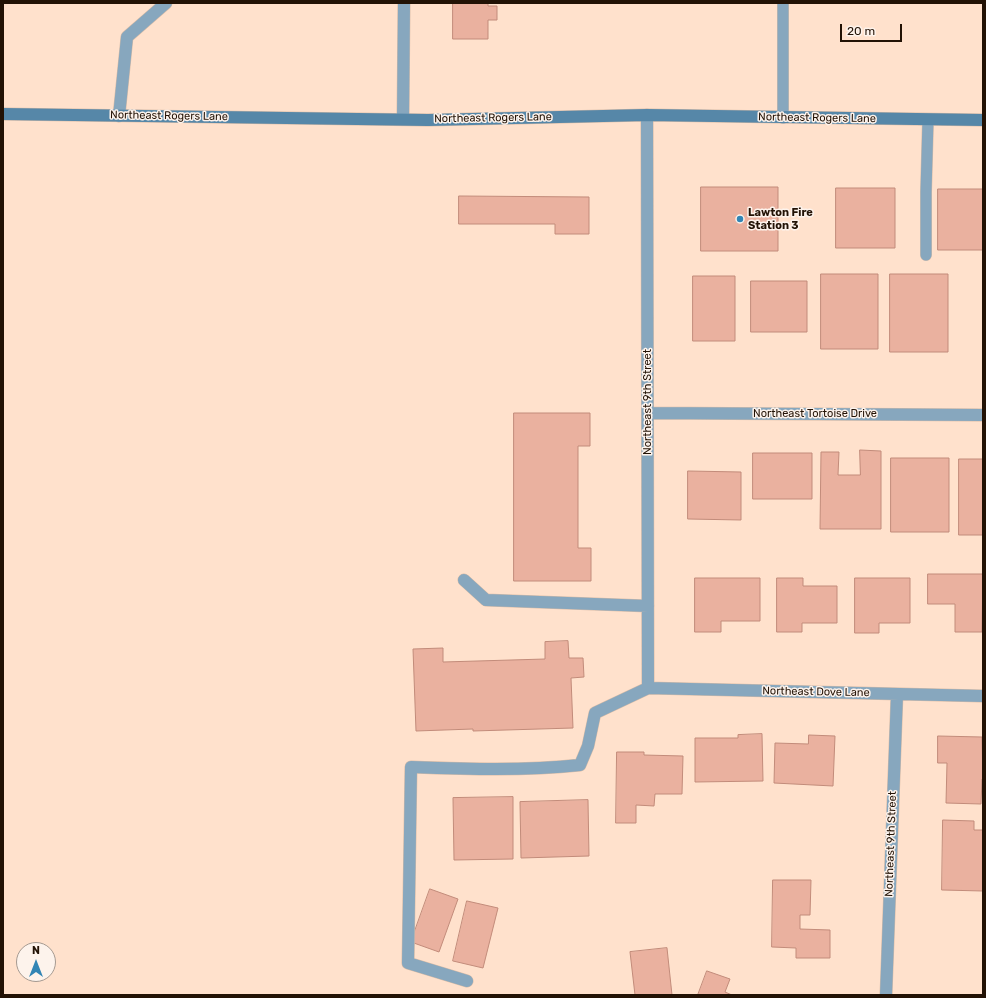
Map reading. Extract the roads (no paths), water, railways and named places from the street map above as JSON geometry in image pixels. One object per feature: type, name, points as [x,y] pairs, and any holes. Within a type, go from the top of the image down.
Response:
[{"type":"main road","name":"Northeast Rogers Lane","points":[[3,114],[428,120],[647,115],[983,120]]},
{"type":"street","points":[[119,116],[127,37],[166,3]]},
{"type":"street","points":[[403,119],[404,3]]},
{"type":"street","name":"Northeast 9th Street","points":[[647,115],[648,688]]},
{"type":"street","name":"Northeast Tortoise Drive","points":[[648,413],[983,415]]},
{"type":"street","points":[[464,580],[486,600],[648,606]]},
{"type":"street","points":[[467,981],[408,963],[411,767],[465,769],[553,768],[580,765],[588,746],[595,713],[648,688]]},
{"type":"street","name":"Northeast Dove Lane","points":[[648,688],[983,696]]},
{"type":"street","name":"Northeast 9th Street","points":[[886,995],[897,694]]},
{"type":"lane","points":[[783,3],[783,118]]},
{"type":"lane","points":[[926,255],[928,120]]},
{"type":"place","name":"Lawton Fire Station 3","points":[[740,219]]}]
